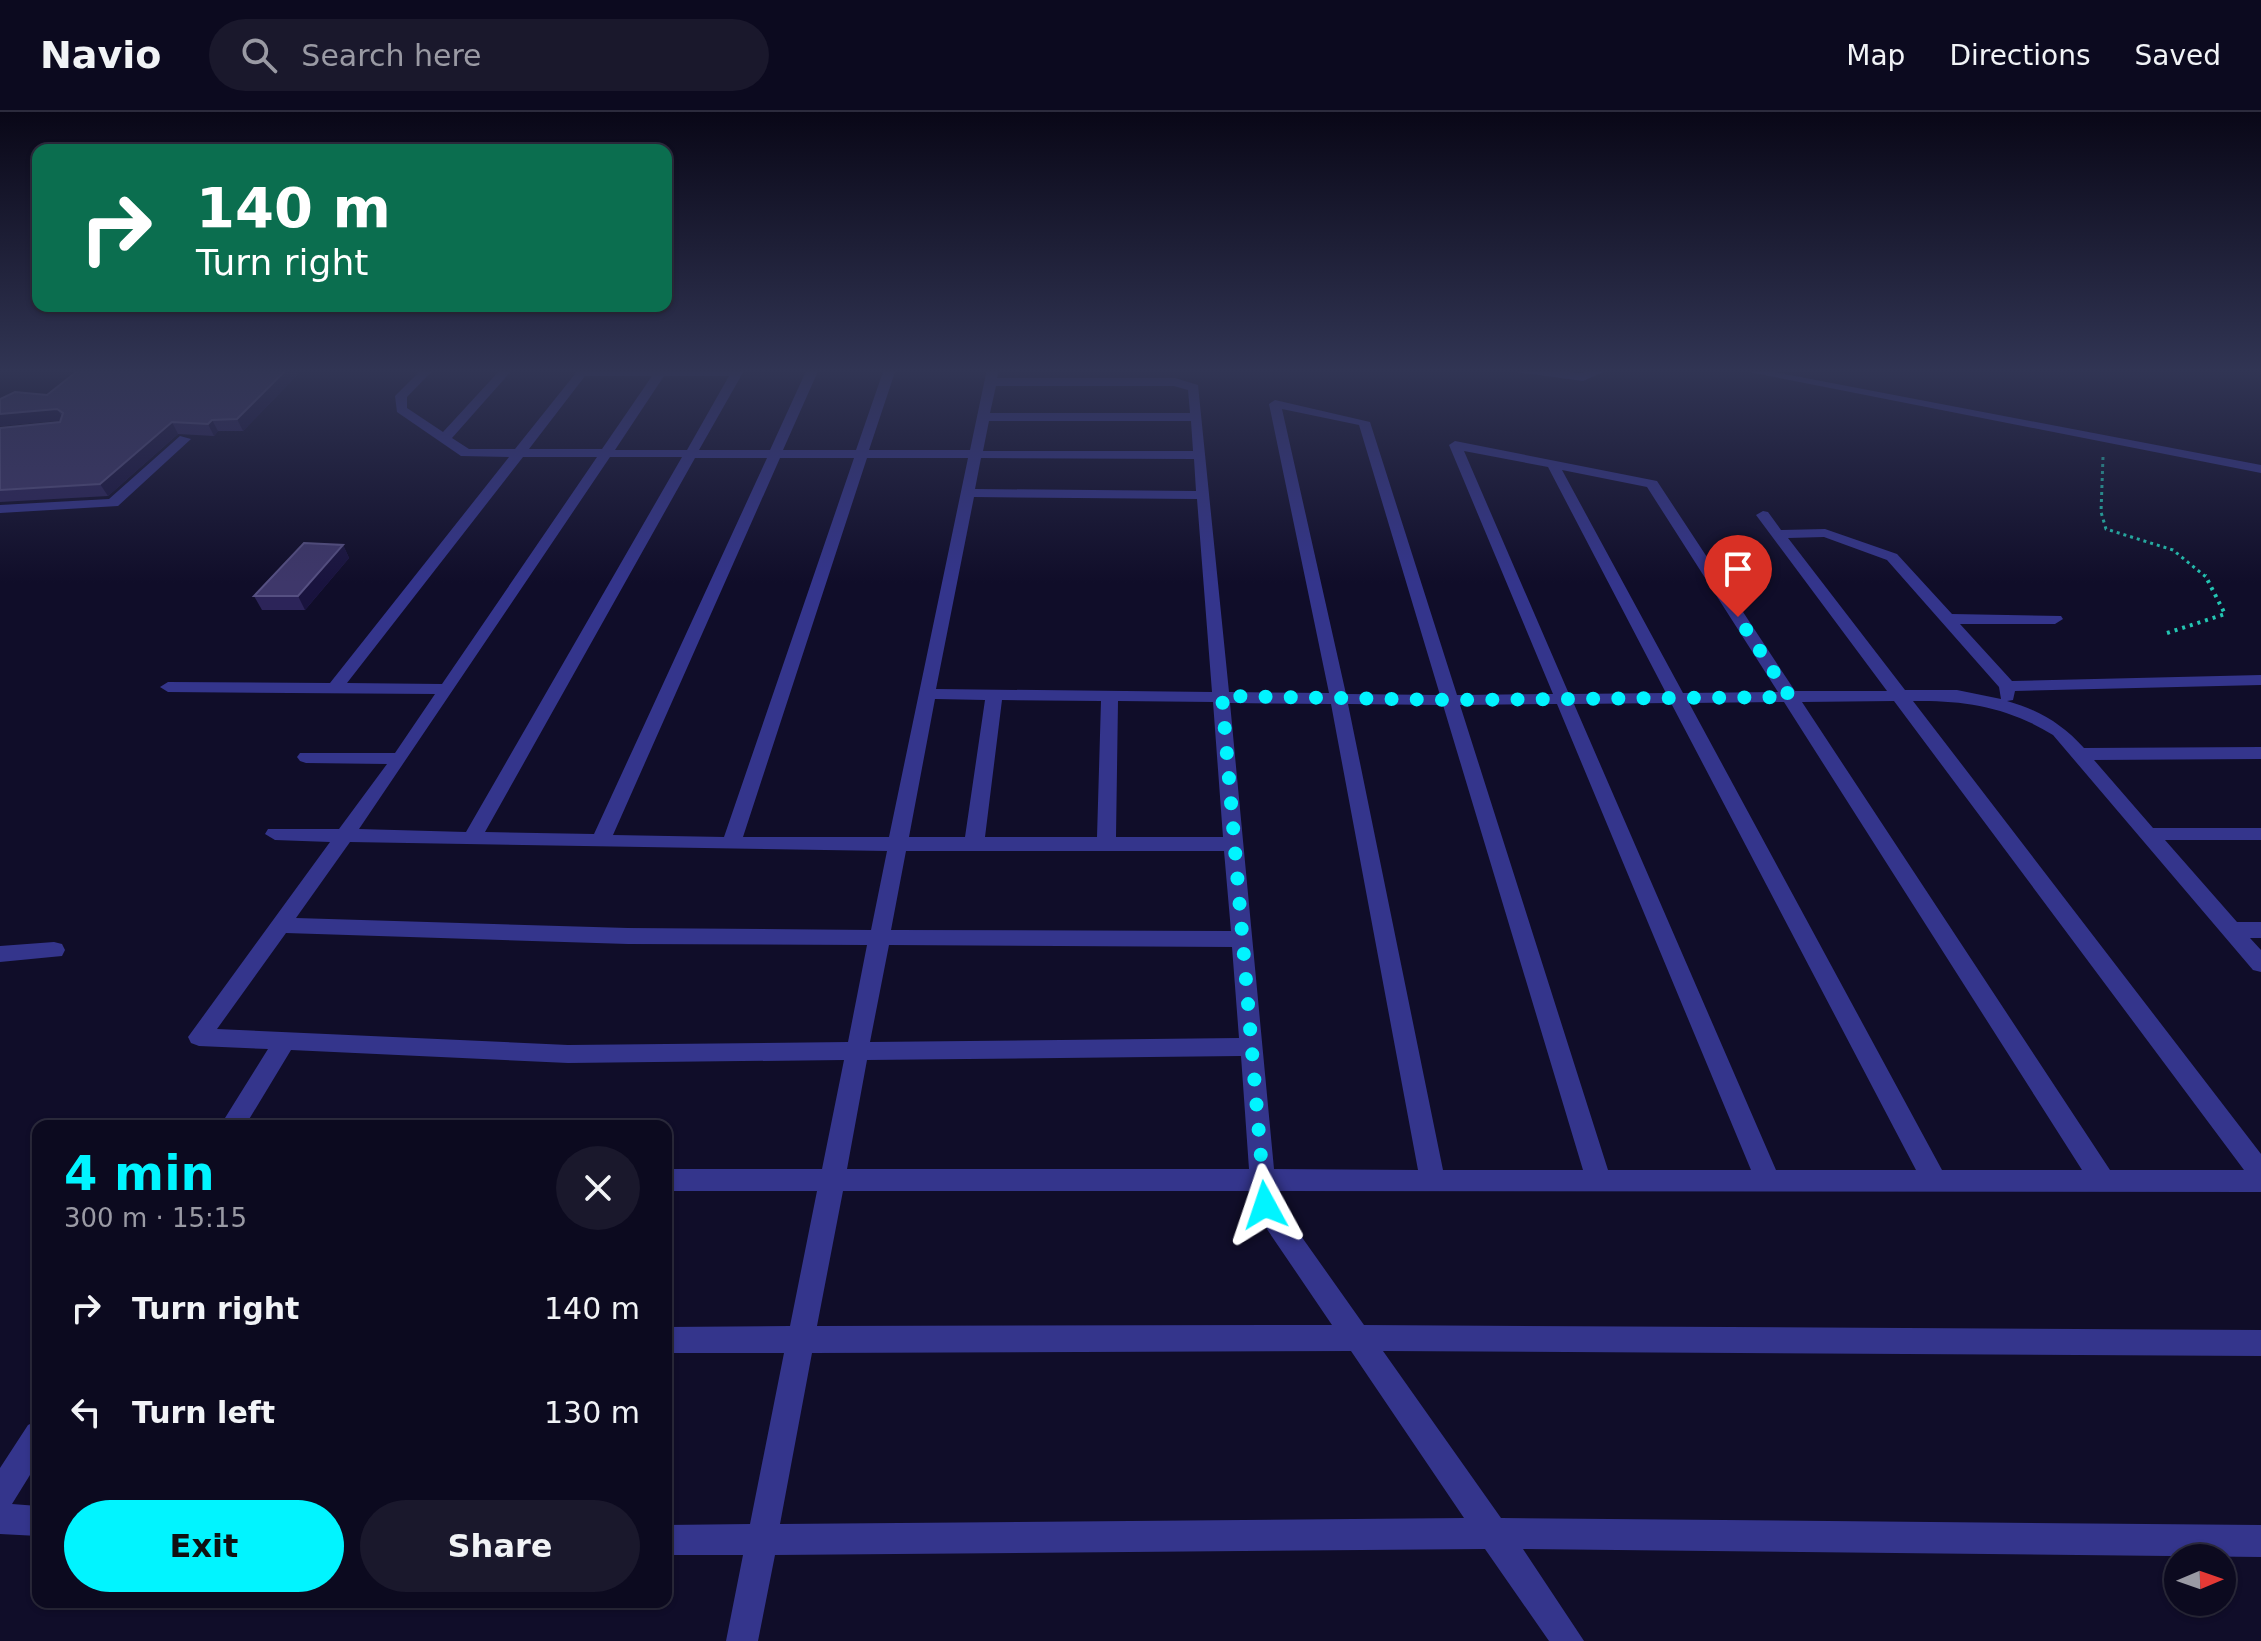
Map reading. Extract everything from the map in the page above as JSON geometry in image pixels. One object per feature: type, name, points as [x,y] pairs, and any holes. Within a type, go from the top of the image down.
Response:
[{"type":"street","points":[[0,509],[113,503],[183,440]]},
{"type":"street","points":[[448,440],[466,453],[1199,455]]},
{"type":"street","points":[[335,688],[529,440]]},
{"type":"street","points":[[615,440],[400,759],[199,1037],[568,1054],[1252,1047]]},
{"type":"street","points":[[472,838],[699,440]]},
{"type":"street","points":[[601,841],[780,440]]},
{"type":"street","points":[[731,844],[865,440]]},
{"type":"street","points":[[742,1641],[978,440]]},
{"type":"street","points":[[1198,440],[1265,1205],[1568,1641]]},
{"type":"street","points":[[1283,440],[1338,697],[1433,1182]]},
{"type":"street","points":[[1370,440],[1599,1182]]},
{"type":"street","points":[[2103,440],[2261,469]]},
{"type":"street","points":[[1769,1182],[1455,445],[1652,484],[2103,1181]]},
{"type":"street","points":[[1553,465],[1935,1181]]},
{"type":"street","points":[[968,493],[1203,495]]},
{"type":"street","points":[[1763,515],[2261,1173]]},
{"type":"street","points":[[1777,534],[1825,533],[1892,557],[1948,619],[2007,695],[2059,731],[2261,964]]},
{"type":"street","points":[[1948,619],[2055,619]]},
{"type":"street","points":[[927,694],[1451,700],[2007,695],[2261,680]]},
{"type":"street","points":[[168,687],[447,689]]},
{"type":"street","points":[[974,844],[994,695]]},
{"type":"street","points":[[1106,844],[1110,695]]},
{"type":"street","points":[[2079,754],[2261,753]]},
{"type":"street","points":[[306,757],[400,759]]},
{"type":"street","points":[[275,834],[731,844],[1235,844]]},
{"type":"street","points":[[2149,834],[2261,834]]},
{"type":"street","points":[[278,925],[628,936],[1243,939]]},
{"type":"street","points":[[2231,930],[2261,930]]},
{"type":"street","points":[[0,954],[54,950]]},
{"type":"street","points":[[236,1120],[285,1041]]},
{"type":"street","points":[[672,1180],[832,1183],[2261,1181]]},
{"type":"street","points":[[672,1340],[1358,1338],[2261,1343]]},
{"type":"street","points":[[0,1496],[32,1445]]},
{"type":"street","points":[[0,1519],[32,1521]]},
{"type":"street","points":[[672,1540],[1494,1533],[2261,1541]]},
{"type":"path","points":[[2101,440],[2101,512],[2106,529],[2172,549],[2207,577],[2214,602],[2225,614],[2167,633]]},
{"type":"building","points":[[0,440],[151,440],[100,484],[0,490]]},
{"type":"building","points":[[304,543],[343,545],[298,596],[254,596]]},
{"type":"route","points":[[1265,1205],[1222,696],[1451,700],[1790,697],[1738,617]]}]
